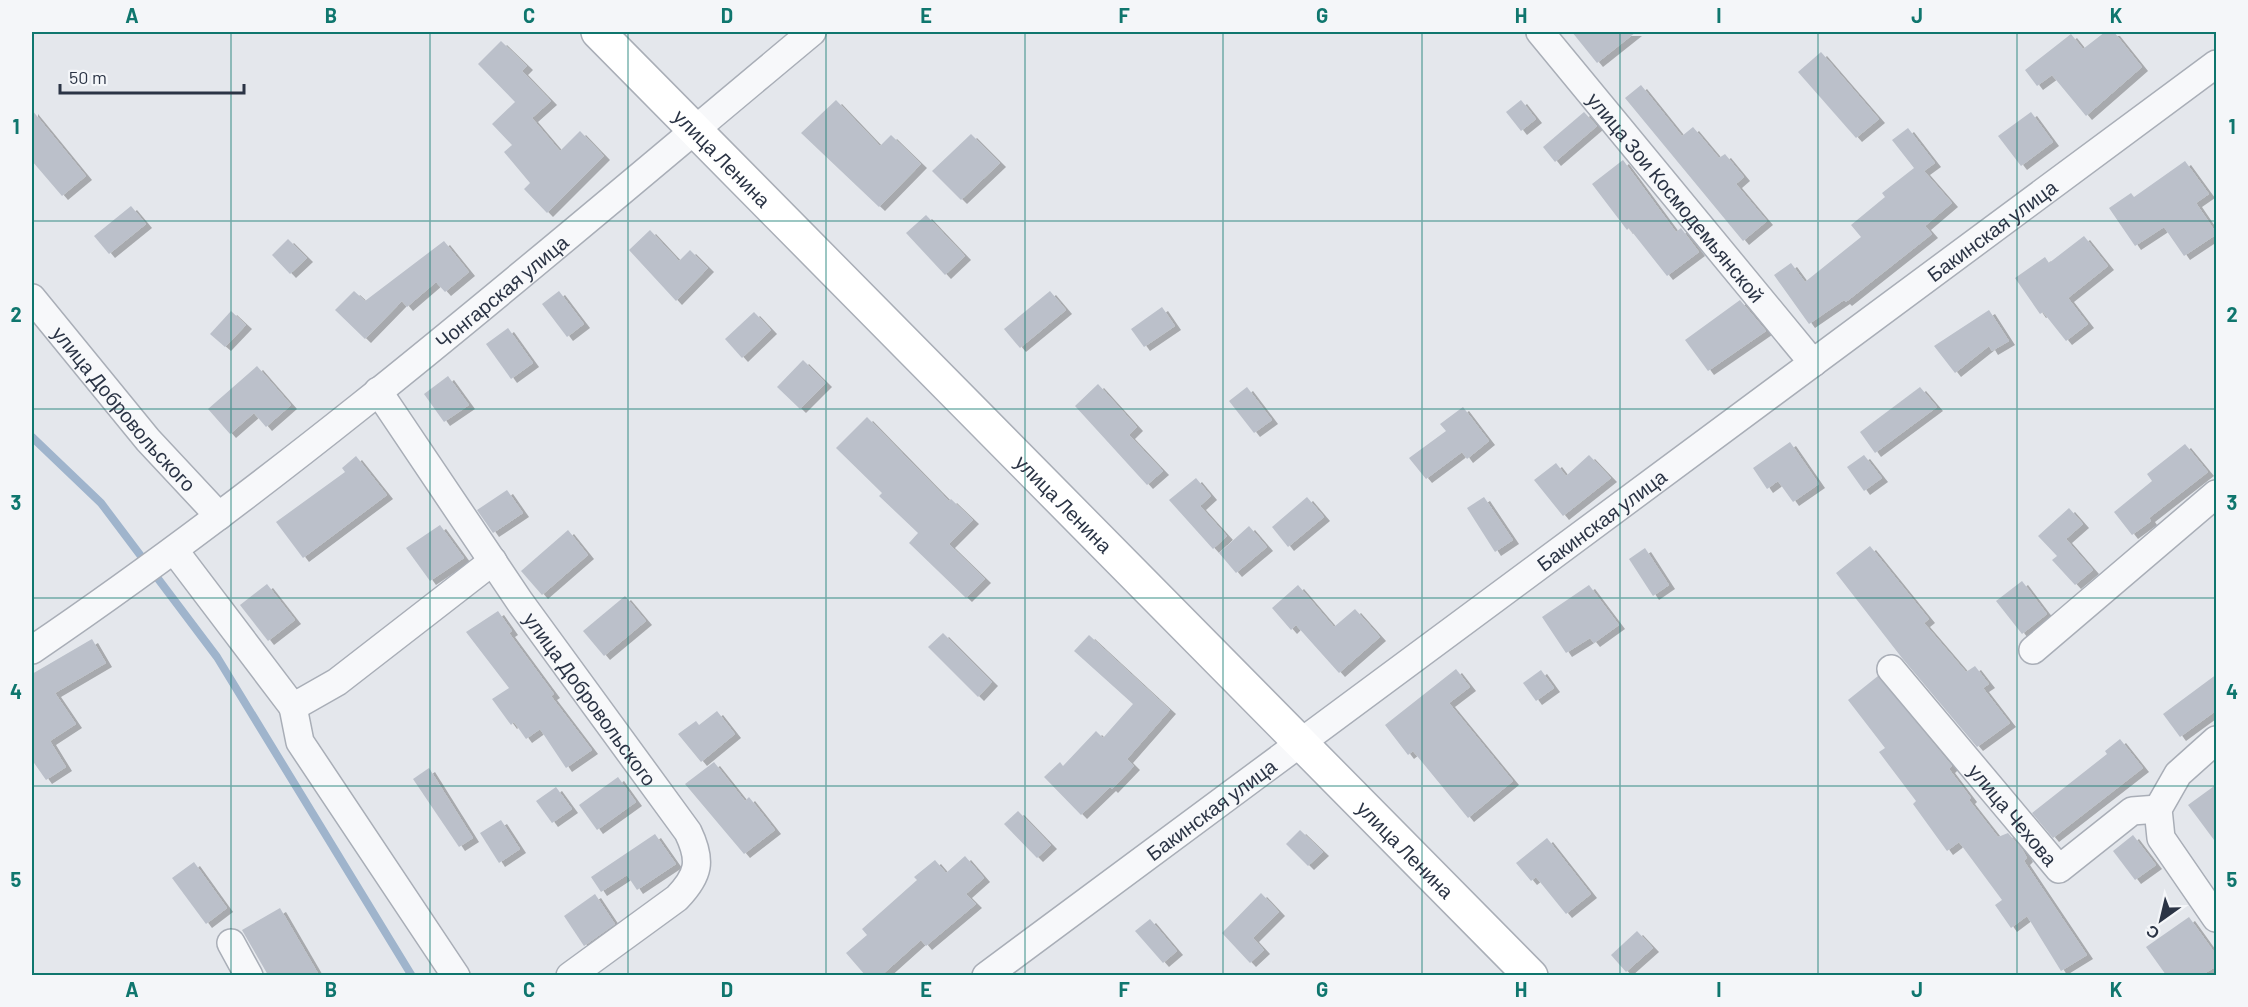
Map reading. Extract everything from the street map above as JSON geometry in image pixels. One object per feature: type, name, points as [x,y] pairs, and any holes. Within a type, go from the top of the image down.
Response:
[{"type":"street","name":"улица Ленина","points":[[598,32],[1531,975]]},
{"type":"street","name":"Чонгарская улица","points":[[32,650],[109,598],[178,547],[378,391],[812,32]]},
{"type":"street","name":"улица Зои Космодемьянской","points":[[1540,32],[1813,363]]},
{"type":"street","name":"Бакинская улица","points":[[986,975],[2217,64]]},
{"type":"street","name":"улица Добровольского","points":[[32,298],[148,440],[219,516]]},
{"type":"street","name":"улица Добровольского","points":[[378,391],[493,561],[688,832],[698,852],[696,870],[688,887],[677,898],[570,975]]},
{"type":"street","points":[[2033,650],[2217,494]]},
{"type":"street","points":[[178,547],[293,708],[300,742],[456,975]]},
{"type":"street","points":[[293,708],[337,682],[493,561]]},
{"type":"street","name":"улица Чехова","points":[[1891,669],[2059,869],[2132,811],[2158,809]]},
{"type":"street","points":[[2217,740],[2178,774],[2158,809],[2161,838],[2217,918]]},
{"type":"street","points":[[231,943],[249,975]]},
{"type":"building","points":[[1572,32],[1636,32],[1597,63]]},
{"type":"building","points":[[2105,32],[2114,32],[2142,67],[2086,116],[2052,75],[2037,86],[2025,70],[2071,34],[2083,49]]},
{"type":"building","points":[[501,41],[527,66],[522,71],[551,101],[532,118],[560,151],[580,131],[604,156],[547,213],[524,189],[530,183],[504,152],[512,145],[492,124],[515,102],[478,64]]},
{"type":"building","points":[[1821,52],[1879,119],[1856,138],[1798,72]]},
{"type":"building","points":[[1641,85],[1682,136],[1693,127],[1719,158],[1725,154],[1744,177],[1736,184],[1767,221],[1743,241],[1625,98]]},
{"type":"building","points":[[836,100],[880,146],[891,135],[921,164],[879,207],[801,133]]},
{"type":"building","points":[[1521,100],[1536,119],[1521,131],[1506,112]]},
{"type":"building","points":[[32,110],[86,176],[62,196],[32,161]]},
{"type":"building","points":[[1584,112],[1597,126],[1555,162],[1543,147]]},
{"type":"building","points":[[2031,112],[2053,142],[2021,166],[1998,136]]},
{"type":"building","points":[[1908,128],[1935,163],[1924,171],[1952,203],[1925,226],[1932,234],[1846,302],[1844,300],[1809,324],[1774,275],[1791,263],[1805,282],[1861,237],[1851,225],[1885,197],[1882,193],[1914,168],[1892,140]]},
{"type":"building","points":[[971,134],[1000,163],[961,200],[932,171]]},
{"type":"building","points":[[1623,160],[1676,232],[1681,228],[1699,252],[1667,276],[1629,228],[1627,230],[1592,184]]},
{"type":"building","points":[[2185,161],[2209,194],[2196,203],[2217,234],[2184,256],[2164,227],[2135,246],[2109,208],[2131,193],[2134,197]]},
{"type":"building","points":[[131,206],[146,224],[109,254],[94,236]]},
{"type":"building","points":[[926,215],[965,256],[945,275],[906,233]]},
{"type":"building","points":[[650,230],[679,261],[690,250],[708,268],[676,301],[629,250]]},
{"type":"building","points":[[2084,236],[2108,266],[2068,298],[2088,324],[2066,341],[2043,312],[2040,314],[2015,278],[2045,257],[2049,263]]},
{"type":"building","points":[[288,239],[307,258],[290,274],[272,255]]},
{"type":"building","points":[[444,241],[469,272],[445,292],[436,282],[407,307],[402,301],[365,339],[335,310],[354,291],[365,301]]},
{"type":"building","points":[[559,291],[584,324],[567,337],[542,304]]},
{"type":"building","points":[[1050,291],[1066,310],[1020,348],[1004,329]]},
{"type":"building","points":[[1740,300],[1766,331],[1708,371],[1685,340]]},
{"type":"building","points":[[1162,307],[1175,326],[1144,347],[1131,329]]},
{"type":"building","points":[[1989,310],[2009,341],[1992,351],[1989,346],[1955,373],[1934,346]]},
{"type":"building","points":[[231,311],[246,325],[225,347],[210,334]]},
{"type":"building","points":[[754,312],[771,330],[742,358],[725,339]]},
{"type":"building","points":[[508,328],[533,363],[511,379],[486,344]]},
{"type":"building","points":[[803,360],[826,383],[800,409],[777,387]]},
{"type":"building","points":[[257,366],[291,405],[266,427],[254,413],[230,434],[208,409]]},
{"type":"building","points":[[448,376],[469,405],[444,422],[424,394]]},
{"type":"building","points":[[1098,384],[1137,427],[1129,435],[1163,471],[1147,485],[1075,406]]},
{"type":"building","points":[[1247,387],[1272,420],[1254,433],[1229,401]]},
{"type":"building","points":[[1920,387],[1937,407],[1875,453],[1860,432]]},
{"type":"building","points":[[1463,407],[1489,441],[1467,459],[1462,452],[1426,479],[1409,458],[1446,431],[1440,424]]},
{"type":"building","points":[[867,417],[949,501],[951,499],[973,520],[949,544],[985,579],[966,598],[909,543],[918,533],[879,496],[882,493],[836,448]]},
{"type":"building","points":[[1790,442],[1819,484],[1793,502],[1778,481],[1767,489],[1753,468]]},
{"type":"building","points":[[2185,444],[2208,472],[2149,518],[2151,521],[2132,535],[2114,512],[2152,481],[2147,474]]},
{"type":"building","points":[[1589,455],[1611,478],[1563,516],[1534,480],[1556,463],[1566,476]]},
{"type":"building","points":[[1864,455],[1882,478],[1864,491],[1847,467]]},
{"type":"building","points":[[356,456],[387,495],[303,558],[276,522],[345,472],[342,468]]},
{"type":"building","points":[[1196,478],[1211,496],[1200,506],[1227,536],[1213,549],[1169,500]]},
{"type":"building","points":[[507,490],[523,513],[493,533],[477,510]]},
{"type":"building","points":[[1307,497],[1324,517],[1288,547],[1272,527]]},
{"type":"building","points":[[1484,497],[1513,540],[1495,552],[1467,508]]},
{"type":"building","points":[[2069,508],[2083,524],[2066,539],[2093,570],[2075,585],[2052,560],[2057,556],[2038,536]]},
{"type":"building","points":[[440,525],[464,558],[430,581],[406,548]]},
{"type":"building","points":[[1249,526],[1267,547],[1236,573],[1219,553]]},
{"type":"building","points":[[568,530],[588,555],[542,595],[521,571]]},
{"type":"building","points":[[1870,546],[1929,619],[1924,623],[1966,672],[1975,666],[1989,684],[1983,688],[2010,723],[1977,747],[1902,658],[1836,573]]},
{"type":"building","points":[[1645,548],[1669,585],[1653,596],[1629,559]]},
{"type":"building","points":[[2022,581],[2047,614],[2022,634],[1996,601]]},
{"type":"building","points":[[267,584],[295,620],[268,641],[240,605]]},
{"type":"building","points":[[1298,585],[1334,627],[1355,609],[1380,637],[1339,673],[1296,625],[1291,630],[1272,608]]},
{"type":"building","points":[[1589,585],[1619,625],[1594,643],[1590,638],[1566,653],[1542,617]]},
{"type":"building","points":[[625,596],[646,621],[604,656],[583,631]]},
{"type":"building","points":[[498,611],[512,631],[509,633],[554,694],[551,696],[592,750],[566,768],[540,729],[526,739],[514,722],[511,725],[492,699],[509,688],[466,632]]},
{"type":"building","points":[[943,633],[992,682],[978,697],[928,647]]},
{"type":"building","points":[[1089,635],[1170,710],[1127,759],[1134,766],[1112,789],[1110,787],[1081,815],[1044,777],[1060,762],[1063,766],[1096,731],[1103,738],[1133,704],[1074,651]]},
{"type":"building","points":[[92,639],[106,663],[55,693],[76,724],[50,741],[66,767],[46,780],[32,760],[32,674]]},
{"type":"building","points":[[1456,669],[1470,687],[1449,703],[1513,781],[1468,818],[1413,751],[1408,755],[1385,725]]},
{"type":"building","points":[[1541,670],[1554,688],[1536,701],[1523,683]]},
{"type":"building","points":[[2217,674],[2217,710],[2180,737],[2163,714]]},
{"type":"building","points":[[1878,676],[1952,766],[1949,769],[1971,798],[1969,800],[1998,837],[2008,833],[2022,849],[2027,858],[2024,861],[2087,955],[2061,971],[2027,916],[2011,928],[1995,905],[2002,900],[1959,842],[1947,851],[1913,804],[1916,801],[1879,752],[1885,748],[1848,700]]},
{"type":"building","points":[[717,711],[735,734],[701,762],[678,734],[696,721],[699,725]]},
{"type":"building","points":[[2120,739],[2143,768],[2053,838],[2032,813],[2107,754],[2105,751]]},
{"type":"building","points":[[714,762],[745,801],[749,797],[775,830],[744,854],[685,784]]},
{"type":"building","points":[[429,768],[473,838],[459,847],[413,779]]},
{"type":"building","points":[[618,777],[636,802],[597,830],[579,805]]},
{"type":"building","points":[[2217,784],[2217,844],[2188,805]]},
{"type":"building","points":[[556,787],[572,809],[552,823],[536,801]]},
{"type":"building","points":[[1018,811],[1051,845],[1037,858],[1004,824]]},
{"type":"building","points":[[501,820],[520,849],[499,863],[480,833]]},
{"type":"building","points":[[1300,830],[1323,852],[1308,866],[1286,844]]},
{"type":"building","points":[[655,834],[676,864],[637,890],[627,875],[601,892],[591,877]]},
{"type":"building","points":[[2133,835],[2156,865],[2135,880],[2113,851]]},
{"type":"building","points":[[1547,838],[1591,894],[1566,914],[1536,877],[1531,881],[1516,863]]},
{"type":"building","points":[[965,856],[984,878],[966,894],[976,904],[926,946],[921,940],[882,975],[865,975],[846,953],[867,935],[862,929],[917,880],[914,877],[935,860],[946,873]]},
{"type":"building","points":[[194,862],[227,908],[206,924],[172,878]]},
{"type":"building","points":[[1261,893],[1279,912],[1253,938],[1264,950],[1250,963],[1222,933]]},
{"type":"building","points":[[595,894],[615,924],[584,946],[564,916]]},
{"type":"building","points":[[280,908],[319,975],[268,975],[242,930]]},
{"type":"building","points":[[2189,917],[2217,956],[2217,966],[2202,975],[2166,975],[2146,947]]},
{"type":"building","points":[[1150,919],[1177,951],[1163,963],[1135,931]]},
{"type":"building","points":[[1637,931],[1653,948],[1626,972],[1611,955]]},
{"type":"waterway","points":[[32,437],[101,503],[217,657],[412,976]]}]
